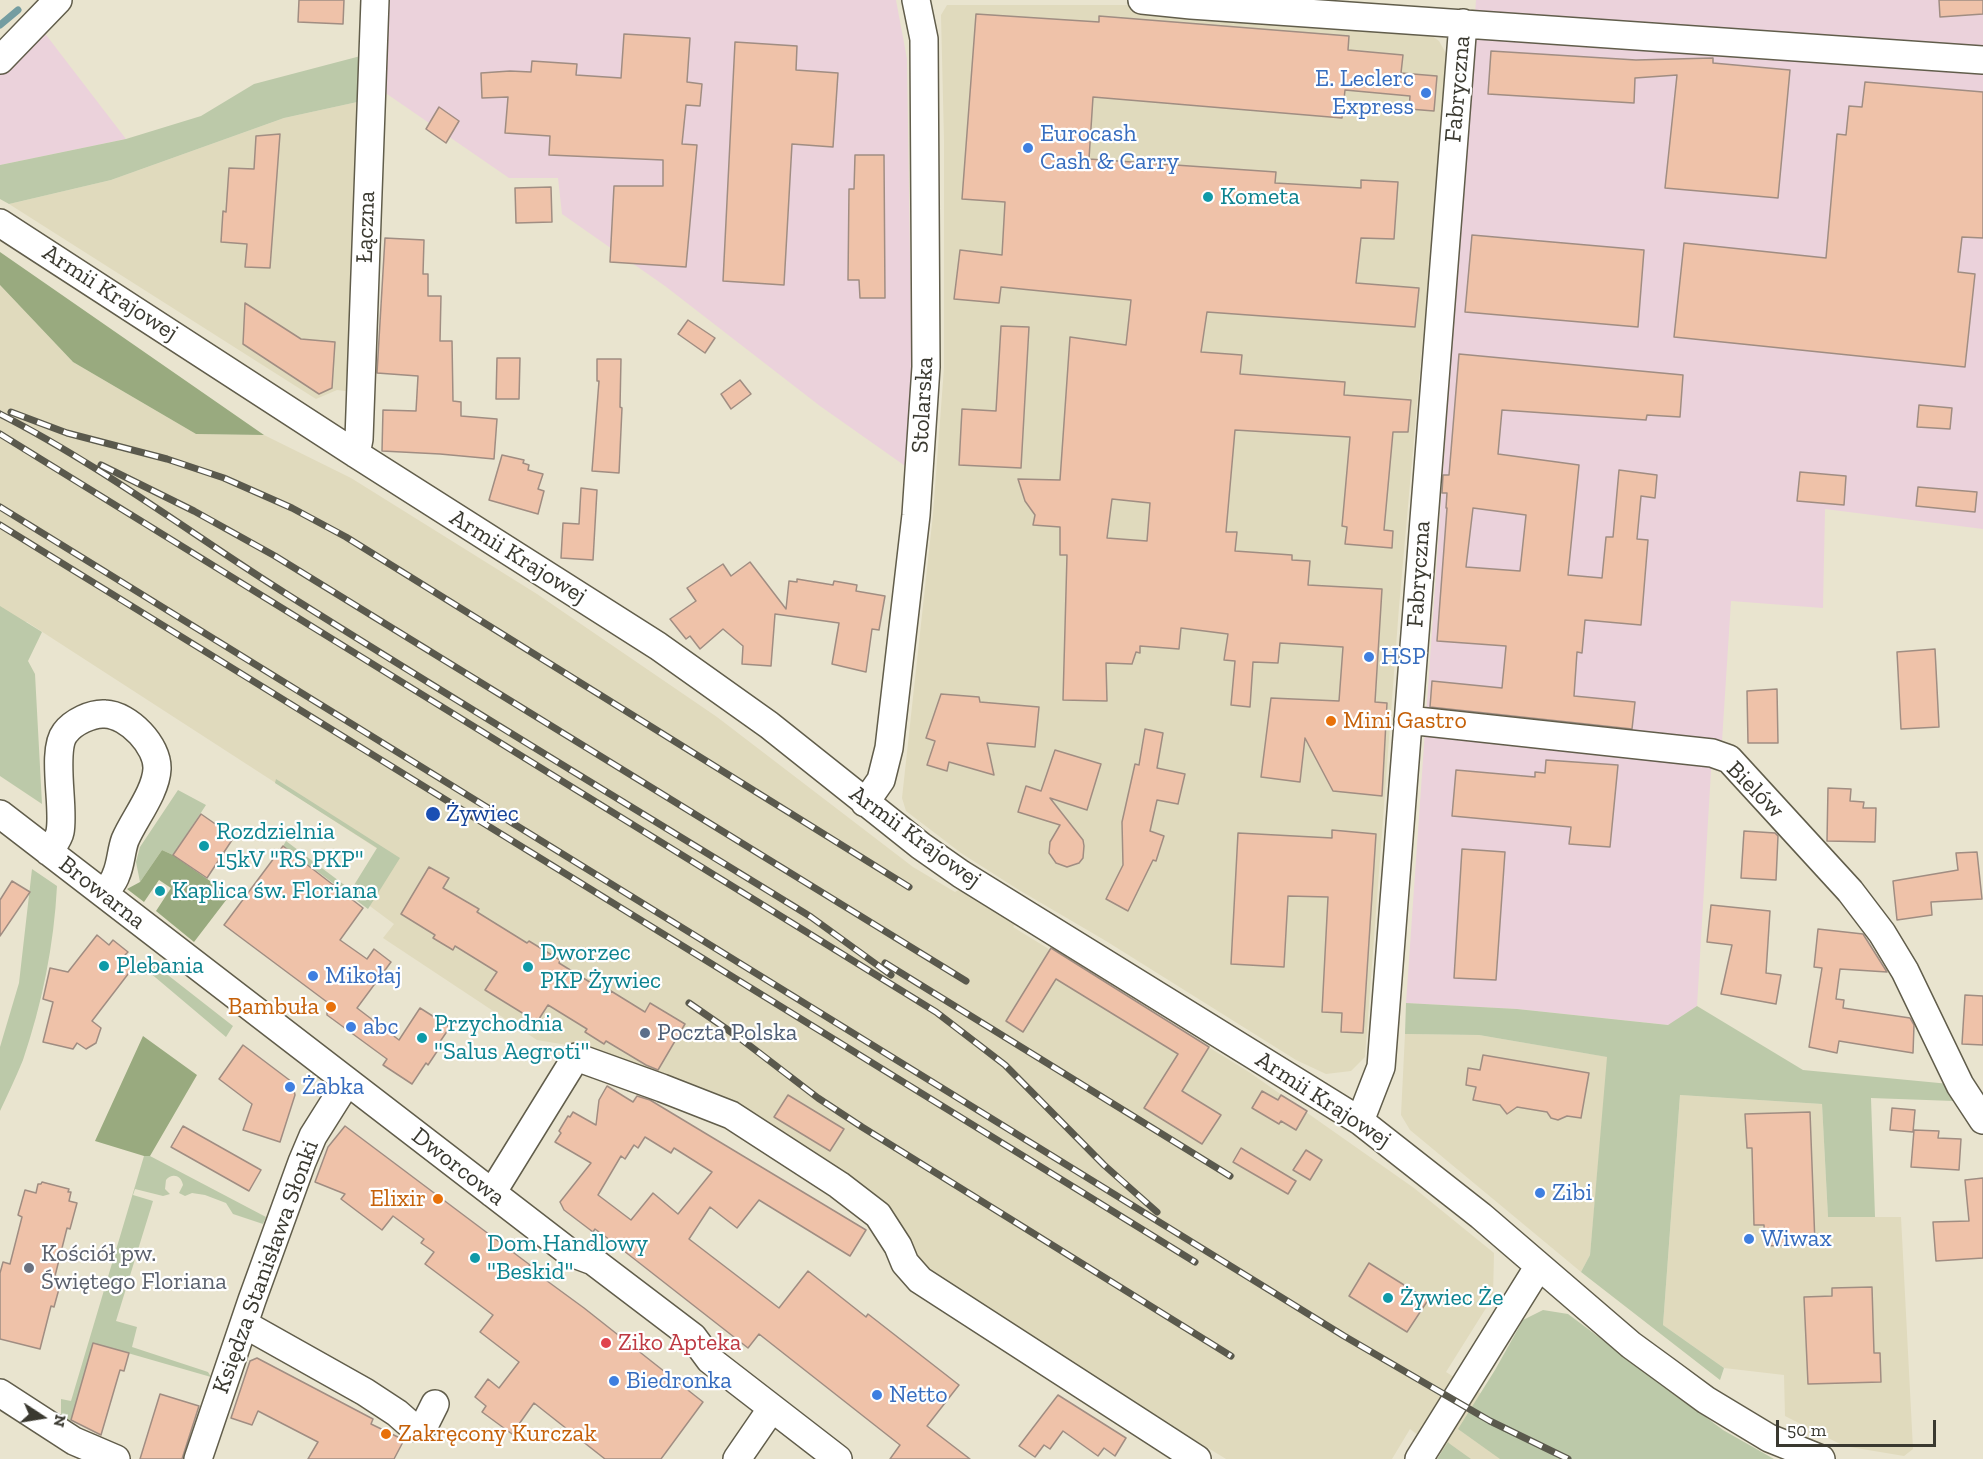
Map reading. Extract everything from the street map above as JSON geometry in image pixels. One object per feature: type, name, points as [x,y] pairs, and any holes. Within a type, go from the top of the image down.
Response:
[{"type":"street","points":[[0,60],[58,0]]},
{"type":"street","name":"Łączna","points":[[356,454],[359,439],[375,0]]},
{"type":"street","name":"Stolarska","points":[[865,802],[881,780],[889,748],[916,515],[926,367],[924,39],[916,0]]},
{"type":"street","points":[[1142,0],[1983,60]]},
{"type":"street","name":"Fabryczna","points":[[1360,1121],[1381,1067],[1463,23]]},
{"type":"street","name":"Armii Krajowej","points":[[0,223],[356,454],[658,646],[769,725],[921,846],[962,874],[1360,1121],[1427,1172],[1631,1345],[1706,1400],[1769,1438],[1821,1459]]},
{"type":"street","points":[[49,852],[60,833],[60,745],[64,734],[72,726],[96,715],[114,716],[127,723],[150,744],[156,757],[157,770],[154,782],[125,840],[116,876],[104,894]]},
{"type":"street","name":"Bielów","points":[[1408,720],[1712,753],[1729,759],[1850,891],[1882,933],[1972,1083],[1983,1120]]},
{"type":"street","name":"Browarna","points":[[0,814],[347,1082]]},
{"type":"street","points":[[492,1193],[576,1057],[662,1088],[731,1115],[838,1185],[878,1215],[898,1246],[905,1263],[920,1280],[1197,1459]]},
{"type":"street","name":"Dworcowa","points":[[347,1082],[569,1252],[593,1261],[693,1337],[710,1360],[838,1459]]},
{"type":"street","name":"Księdza Stanisława Słonki","points":[[198,1459],[305,1153],[318,1127],[347,1082]]},
{"type":"street","points":[[1419,1459],[1539,1266]]},
{"type":"street","points":[[244,1324],[365,1392],[397,1413],[413,1427],[418,1428],[425,1424],[435,1404]]},
{"type":"street","points":[[0,1393],[74,1441],[116,1459]]},
{"type":"street","points":[[737,1459],[772,1408]]},
{"type":"shaded area","points":[[373,0],[896,0],[907,59],[912,391],[908,468],[820,406],[665,286],[562,214],[558,178],[509,178],[371,83]]},
{"type":"shaded area","points":[[1476,0],[1983,0],[1983,529],[1825,509],[1823,608],[1731,601],[1722,741],[1729,759],[1712,754],[1697,1006],[1669,1025],[1517,1009],[1406,1003]]},
{"type":"shaded area","points":[[947,5],[1191,5],[1431,35],[1439,41],[1448,57],[1399,607],[1365,1057],[1351,1071],[1326,1074],[1296,1060],[961,853],[906,811],[902,798],[933,514],[944,368],[944,140],[941,15]]},
{"type":"shaded area","points":[[40,27],[126,139],[0,165],[0,68]]},
{"type":"shaded area","points":[[371,99],[361,393],[337,390],[316,399],[9,204],[111,180],[284,118]]},
{"type":"shaded area","points":[[0,285],[73,362],[196,434],[264,435],[351,478],[537,594],[717,717],[913,867],[955,892],[960,889],[1015,924],[1013,927],[1249,1072],[1414,1188],[1494,1253],[1493,1297],[1446,1372],[1496,1403],[1646,1459],[1439,1459],[1442,1453],[1410,1429],[1392,1459],[1226,1459],[914,1267],[896,1227],[591,1049],[537,1040],[383,938],[394,924],[359,898],[387,855],[27,622],[0,621]]},
{"type":"shaded area","name":"Zibi","points":[[1405,1034],[1479,1035],[1608,1057],[1590,1255],[1581,1272],[1410,1130],[1401,1115]]},
{"type":"shaded area","points":[[1680,1095],[1822,1104],[1828,1217],[1901,1217],[1913,1449],[1904,1456],[1844,1446],[1785,1416],[1784,1375],[1724,1368],[1663,1325]]},
{"type":"green space","points":[[372,53],[371,99],[284,118],[111,180],[9,204],[0,199],[0,165],[126,139],[201,116],[254,84]]},
{"type":"green space","points":[[0,252],[264,435],[196,434],[73,362],[0,285]]},
{"type":"green space","points":[[0,606],[42,632],[28,661],[35,674],[42,804],[0,776]]},
{"type":"green space","points":[[276,779],[400,858],[368,909],[283,846],[286,841],[351,890],[377,848],[275,783]]},
{"type":"green space","points":[[178,790],[206,805],[173,855],[162,850],[140,882],[136,862],[140,847]]},
{"type":"green space","points":[[162,850],[173,855],[230,895],[194,942],[156,911],[171,888],[159,880],[144,902],[127,889],[140,882]]},
{"type":"green space","points":[[32,869],[57,886],[53,930],[46,974],[30,1039],[0,1111],[0,1047],[19,983]]},
{"type":"green space","points":[[155,965],[233,1026],[226,1037],[149,972]]},
{"type":"green space","points":[[1406,1003],[1517,1009],[1668,1025],[1697,1006],[1803,1070],[1960,1085],[1954,1101],[1871,1098],[1875,1217],[1828,1217],[1822,1104],[1680,1095],[1663,1325],[1724,1368],[1720,1380],[1581,1272],[1590,1255],[1607,1057],[1479,1035],[1405,1034]]},
{"type":"green space","points":[[143,1036],[197,1075],[150,1156],[95,1141]]},
{"type":"green space","points":[[144,1156],[150,1156],[266,1217],[263,1224],[233,1214],[226,1203],[205,1195],[192,1193],[185,1196],[179,1193],[183,1185],[176,1176],[171,1176],[166,1180],[165,1189],[170,1194],[163,1196],[135,1189],[133,1195],[153,1201],[116,1321],[137,1327],[132,1347],[208,1372],[211,1377],[93,1343],[70,1424],[61,1417],[61,1399],[71,1401]]},
{"type":"green space","points":[[1543,1310],[1568,1314],[1723,1430],[1774,1459],[1500,1459],[1458,1429],[1523,1320]]},
{"type":"green space","points":[[1448,1442],[1450,1444],[1471,1459],[1437,1459]]},
{"type":"building","points":[[299,0],[344,0],[343,24],[298,22]]},
{"type":"building","points":[[1939,0],[1983,0],[1983,14],[1940,17]]},
{"type":"building","points":[[976,14],[1099,22],[1099,16],[1349,36],[1348,50],[1403,55],[1401,73],[1437,76],[1434,111],[1409,109],[1410,96],[1345,90],[1342,118],[1093,97],[1089,159],[1276,172],[1275,183],[1361,188],[1361,180],[1398,182],[1394,239],[1361,238],[1356,283],[1419,288],[1415,327],[1207,312],[1201,352],[1242,355],[1240,374],[1345,382],[1344,395],[1411,400],[1408,432],[1393,432],[1384,530],[1393,531],[1392,548],[1345,544],[1347,527],[1342,526],[1350,437],[1235,430],[1226,532],[1237,532],[1235,551],[1292,555],[1292,560],[1310,561],[1308,585],[1382,589],[1375,702],[1387,703],[1382,796],[1333,791],[1305,738],[1300,782],[1261,777],[1271,698],[1339,701],[1343,647],[1280,643],[1278,663],[1253,662],[1250,707],[1231,705],[1235,661],[1224,660],[1228,634],[1181,628],[1179,649],[1140,646],[1140,653],[1136,652],[1132,664],[1106,663],[1107,701],[1063,700],[1067,555],[1060,555],[1060,527],[1033,525],[1035,515],[1025,501],[1018,479],[1060,480],[1070,337],[1126,345],[1131,300],[1001,287],[999,303],[954,299],[960,250],[1002,255],[1005,202],[962,199]],"holes":[[[1112,499],[1150,503],[1147,541],[1107,538]]]},
{"type":"building","points":[[624,34],[690,38],[687,82],[702,84],[700,106],[686,105],[682,144],[697,145],[686,267],[610,262],[614,186],[663,186],[663,160],[549,155],[550,136],[505,133],[508,97],[482,98],[481,73],[531,72],[532,61],[577,64],[576,75],[621,78]]},
{"type":"building","points":[[735,42],[797,46],[796,70],[838,73],[833,147],[792,144],[784,285],[723,281]]},
{"type":"building","points":[[1491,51],[1636,60],[1713,58],[1713,63],[1790,70],[1778,198],[1665,188],[1677,75],[1635,78],[1634,103],[1488,94]]},
{"type":"building","points":[[1865,82],[1983,92],[1983,238],[1962,237],[1958,272],[1975,274],[1965,367],[1674,337],[1684,243],[1826,258],[1837,134],[1846,135],[1849,106],[1862,107]]},
{"type":"building","points":[[439,107],[459,121],[446,143],[426,129]]},
{"type":"building","points":[[280,134],[270,268],[245,267],[247,244],[221,242],[229,168],[254,169],[256,136]]},
{"type":"building","points":[[855,155],[884,155],[885,298],[860,298],[859,280],[848,280],[849,189],[854,189]]},
{"type":"building","points":[[551,187],[552,222],[516,223],[515,188]]},
{"type":"building","points":[[1472,235],[1644,250],[1638,327],[1465,312]]},
{"type":"building","points":[[385,238],[424,240],[423,274],[428,274],[428,296],[441,296],[440,341],[452,341],[453,401],[461,402],[461,416],[497,419],[494,459],[382,451],[383,410],[416,411],[418,376],[377,373]]},
{"type":"building","points":[[245,303],[301,339],[335,342],[332,388],[319,394],[243,344]]},
{"type":"building","points":[[688,320],[715,338],[705,353],[678,334]]},
{"type":"building","points":[[1001,326],[1029,327],[1021,468],[959,465],[962,409],[996,411]]},
{"type":"building","points":[[1459,354],[1683,375],[1680,417],[1647,415],[1646,420],[1502,410],[1498,454],[1579,465],[1568,575],[1602,578],[1606,537],[1613,537],[1619,470],[1657,475],[1655,498],[1641,496],[1637,539],[1648,540],[1641,625],[1585,620],[1582,653],[1577,652],[1574,696],[1635,702],[1632,729],[1430,707],[1432,681],[1502,688],[1506,646],[1437,641],[1447,508],[1447,493],[1442,493],[1443,475],[1449,475]],"holes":[[[1473,508],[1526,515],[1520,571],[1466,567]]]},
{"type":"building","points":[[497,358],[520,358],[519,399],[496,399]]},
{"type":"building","points":[[597,359],[621,359],[620,407],[622,408],[619,473],[592,471],[599,381],[597,381]]},
{"type":"building","points":[[740,380],[751,394],[731,409],[721,394]]},
{"type":"building","points":[[1919,405],[1952,408],[1950,429],[1917,427]]},
{"type":"building","points":[[502,455],[524,460],[523,463],[529,465],[528,470],[543,474],[538,489],[544,491],[538,514],[489,500]]},
{"type":"building","points":[[1800,472],[1846,476],[1844,505],[1797,501]]},
{"type":"building","points":[[1918,487],[1977,492],[1975,512],[1916,506]]},
{"type":"building","points":[[581,488],[597,490],[593,560],[561,558],[563,523],[579,524]]},
{"type":"building","points":[[750,562],[786,609],[789,581],[797,582],[797,579],[833,585],[834,581],[857,585],[856,591],[885,596],[879,630],[872,629],[866,672],[832,664],[839,623],[775,614],[771,666],[742,664],[743,646],[723,629],[700,649],[690,636],[686,639],[670,619],[696,601],[687,588],[723,564],[731,576]]},
{"type":"building","points":[[1935,649],[1939,727],[1901,729],[1897,652]]},
{"type":"building","points":[[1777,689],[1778,743],[1748,743],[1747,691]]},
{"type":"building","points":[[941,694],[979,697],[980,702],[1039,707],[1035,747],[987,743],[994,775],[949,762],[947,771],[927,765],[935,741],[926,738]]},
{"type":"building","points":[[1145,729],[1163,733],[1157,768],[1185,774],[1178,804],[1157,800],[1150,831],[1164,836],[1156,861],[1153,860],[1128,911],[1106,899],[1123,865],[1122,822],[1135,764],[1139,765]]},
{"type":"building","points":[[1055,750],[1101,764],[1087,810],[1050,798],[1083,840],[1083,858],[1079,863],[1067,867],[1056,863],[1049,853],[1050,842],[1060,825],[1018,812],[1026,786],[1041,791]]},
{"type":"building","points":[[1546,760],[1618,765],[1610,847],[1569,844],[1571,827],[1452,816],[1456,770],[1535,777],[1535,772],[1545,773]]},
{"type":"building","points":[[1828,788],[1851,789],[1850,801],[1864,802],[1863,808],[1876,808],[1875,842],[1827,841]]},
{"type":"building","name":"Rozdzielnia 15kV \"RS PKP\"","points":[[201,814],[234,837],[207,878],[173,855]]},
{"type":"building","points":[[1332,830],[1376,834],[1363,1033],[1341,1032],[1342,1013],[1322,1012],[1328,897],[1288,896],[1284,967],[1231,964],[1238,833],[1332,838]]},
{"type":"building","points":[[1744,831],[1775,833],[1778,836],[1776,880],[1741,878]]},
{"type":"building","points":[[283,846],[363,908],[340,940],[367,959],[374,949],[391,962],[357,1008],[399,1040],[420,1008],[450,1027],[435,1049],[438,1050],[428,1065],[426,1063],[412,1084],[383,1065],[387,1059],[327,1015],[327,1002],[224,925]]},
{"type":"building","points":[[1462,849],[1505,852],[1496,980],[1454,978]]},
{"type":"building","points":[[1977,852],[1982,899],[1931,902],[1932,915],[1897,920],[1893,881],[1958,870],[1956,853]]},
{"type":"building","name":"Dworzec PKP Żywiec","points":[[429,867],[449,878],[443,888],[479,909],[477,912],[527,943],[529,941],[560,960],[559,963],[609,994],[611,991],[645,1012],[650,1003],[685,1024],[658,1070],[606,1041],[604,1044],[585,1032],[587,1029],[548,1005],[537,1022],[485,990],[497,972],[455,946],[453,950],[433,938],[435,935],[401,914]]},
{"type":"building","points":[[12,881],[30,892],[0,936],[0,900]]},
{"type":"building","points":[[1711,905],[1770,911],[1766,973],[1781,975],[1776,1004],[1721,994],[1732,945],[1707,942]]},
{"type":"building","points":[[1818,929],[1863,934],[1887,972],[1840,969],[1836,999],[1844,1000],[1843,1008],[1910,1018],[1914,1025],[1913,1053],[1839,1041],[1837,1053],[1809,1047],[1822,968],[1814,967]]},
{"type":"building","points":[[97,935],[109,945],[113,940],[128,952],[124,956],[135,965],[92,1021],[101,1028],[96,1043],[86,1049],[77,1043],[73,1049],[43,1042],[53,1002],[43,999],[50,968],[68,972]]},
{"type":"building","points":[[1051,948],[1209,1047],[1182,1091],[1221,1115],[1202,1144],[1144,1108],[1178,1054],[1056,979],[1023,1032],[1006,1021]]},
{"type":"building","points":[[1965,995],[1983,996],[1983,1045],[1962,1044]]},
{"type":"building","points":[[243,1045],[292,1082],[295,1095],[280,1142],[243,1130],[252,1104],[219,1079]]},
{"type":"building","points":[[1483,1055],[1589,1073],[1581,1118],[1567,1116],[1558,1120],[1551,1118],[1547,1112],[1517,1107],[1507,1114],[1500,1105],[1473,1100],[1476,1087],[1466,1085],[1468,1068],[1480,1070]]},
{"type":"building","points":[[607,1086],[633,1102],[637,1096],[650,1100],[866,1230],[850,1256],[759,1200],[737,1228],[710,1207],[689,1239],[779,1308],[808,1271],[866,1317],[868,1314],[959,1385],[927,1426],[970,1459],[890,1459],[900,1445],[759,1334],[748,1348],[610,1240],[595,1229],[593,1232],[564,1210],[560,1202],[591,1163],[555,1142],[568,1116],[570,1117],[573,1112],[596,1125],[599,1100]],"holes":[[[645,1137],[671,1153],[674,1148],[712,1172],[678,1214],[653,1193],[631,1220],[598,1195],[621,1156],[625,1159],[634,1145],[638,1148]]]},
{"type":"building","points":[[1262,1091],[1278,1100],[1281,1095],[1307,1111],[1296,1130],[1281,1121],[1279,1124],[1252,1108]]},
{"type":"building","points":[[788,1095],[844,1129],[830,1151],[774,1117]]},
{"type":"building","points":[[1892,1108],[1915,1110],[1913,1132],[1890,1130]]},
{"type":"building","points":[[1810,1112],[1815,1244],[1765,1246],[1764,1225],[1754,1225],[1752,1148],[1747,1148],[1745,1114]]},
{"type":"building","points":[[183,1126],[261,1170],[249,1191],[171,1147]]},
{"type":"building","points":[[345,1126],[530,1265],[528,1267],[703,1402],[661,1459],[605,1459],[534,1403],[512,1434],[482,1412],[486,1406],[475,1397],[488,1379],[499,1388],[519,1362],[480,1332],[493,1315],[425,1264],[434,1252],[421,1243],[424,1239],[393,1216],[382,1230],[341,1199],[345,1194],[315,1182],[328,1147]]},
{"type":"building","points":[[1914,1130],[1939,1131],[1938,1138],[1961,1139],[1959,1170],[1911,1167]]},
{"type":"building","points":[[1241,1148],[1296,1181],[1288,1194],[1233,1162]]},
{"type":"building","points":[[1306,1150],[1322,1160],[1310,1180],[1293,1170]]},
{"type":"building","points":[[1983,1178],[1983,1258],[1936,1261],[1933,1222],[1969,1221],[1965,1180]]},
{"type":"building","name":"Kościół pw. Świętego Floriana","points":[[42,1182],[69,1189],[68,1192],[71,1192],[69,1201],[77,1203],[70,1229],[67,1228],[55,1276],[62,1278],[54,1307],[51,1306],[40,1349],[0,1339],[0,1273],[3,1262],[10,1264],[22,1217],[18,1215],[25,1190],[36,1193],[38,1184]]},
{"type":"building","name":"Żywiec Że","points":[[1369,1263],[1428,1300],[1407,1332],[1349,1296]]},
{"type":"building","points":[[1872,1287],[1874,1353],[1880,1353],[1881,1382],[1808,1384],[1804,1297],[1832,1296],[1832,1288]]},
{"type":"building","points":[[93,1343],[129,1353],[124,1371],[120,1370],[101,1435],[71,1420]]},
{"type":"building","points":[[257,1358],[373,1419],[371,1424],[404,1440],[394,1459],[308,1459],[318,1442],[258,1411],[252,1425],[231,1418],[250,1361]]},
{"type":"building","points":[[160,1394],[199,1406],[182,1459],[140,1459]]},
{"type":"building","points":[[1058,1395],[1126,1438],[1115,1456],[1104,1448],[1098,1456],[1063,1431],[1050,1449],[1044,1445],[1035,1457],[1019,1446]]},
{"type":"waterway","points":[[0,25],[18,10]]},
{"type":"railway","points":[[11,412],[67,433],[167,459],[224,478],[292,508],[346,537],[909,887]]},
{"type":"railway","points":[[0,414],[74,455],[353,636],[811,917],[891,975]]},
{"type":"railway","points":[[0,434],[936,1012],[1005,1065],[1104,1165],[1157,1212]]},
{"type":"railway","points":[[101,465],[194,511],[275,556],[966,981]]},
{"type":"railway","points":[[0,507],[1344,1336],[1490,1421],[1568,1459]]},
{"type":"railway","points":[[0,525],[1195,1262]]},
{"type":"railway","points":[[885,963],[1230,1176]]},
{"type":"railway","points":[[689,1003],[741,1039],[818,1098],[862,1127],[1231,1356]]},
{"type":"place","name":"E. Leclerc Express","points":[[1426,93]]},
{"type":"place","name":"Eurocash Cash & Carry","points":[[1028,148]]},
{"type":"place","name":"Kometa","points":[[1208,197]]},
{"type":"place","name":"HSP","points":[[1369,657]]},
{"type":"place","name":"Mini Gastro","points":[[1331,721]]},
{"type":"place","name":"Żywiec","points":[[433,814]]},
{"type":"place","name":"Rozdzielnia 15kV \"RS PKP\"","points":[[204,846]]},
{"type":"place","name":"Kaplica św. Floriana","points":[[160,891]]},
{"type":"place","name":"Plebania","points":[[104,966]]},
{"type":"place","name":"Dworzec PKP Żywiec","points":[[528,967]]},
{"type":"place","name":"Mikołaj","points":[[313,976]]},
{"type":"place","name":"Bambuła","points":[[331,1007]]},
{"type":"place","name":"abc","points":[[351,1027]]},
{"type":"place","name":"Poczta Polska","points":[[645,1033]]},
{"type":"place","name":"Przychodnia \"Salus Aegroti\"","points":[[422,1038]]},
{"type":"place","name":"Żabka","points":[[290,1087]]},
{"type":"place","name":"Zibi","points":[[1540,1193]]},
{"type":"place","name":"Elixir","points":[[438,1199]]},
{"type":"place","name":"Wiwax","points":[[1749,1239]]},
{"type":"place","name":"Dom Handlowy \"Beskid\"","points":[[475,1258]]},
{"type":"place","name":"Kościół pw. Świętego Floriana","points":[[29,1268]]},
{"type":"place","name":"Żywiec Że","points":[[1388,1298]]},
{"type":"place","name":"Ziko Apteka","points":[[606,1343]]},
{"type":"place","name":"Biedronka","points":[[614,1381]]},
{"type":"place","name":"Netto","points":[[877,1395]]},
{"type":"place","name":"Zakręcony Kurczak","points":[[386,1434]]}]
